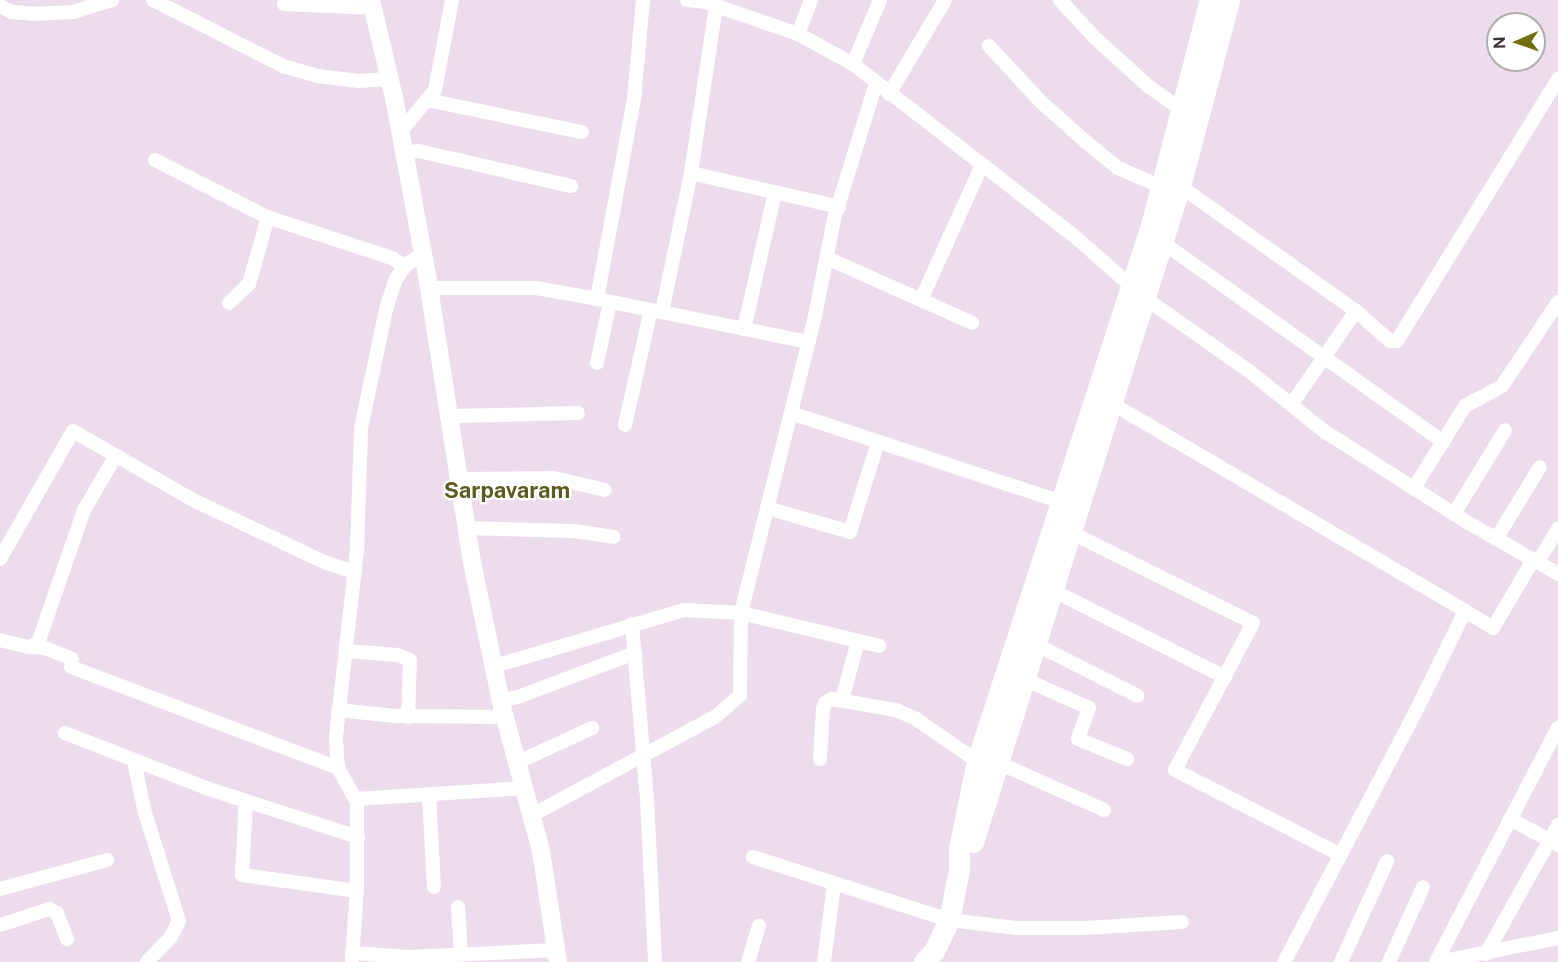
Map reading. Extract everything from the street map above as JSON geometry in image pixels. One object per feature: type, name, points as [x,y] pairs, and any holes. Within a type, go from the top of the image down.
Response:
[{"type":"main road","points":[[959,869],[970,850],[999,763],[1112,403],[1137,292],[1162,242],[1182,110],[1210,0]]},
{"type":"main road","points":[[924,962],[934,951],[949,920],[959,869],[959,848],[977,761],[1062,502],[1137,292],[1228,0]]},
{"type":"main road","points":[[372,4],[401,131],[423,253],[472,562],[502,709],[532,815],[548,890],[557,956]]},
{"type":"street","points":[[0,6],[12,12],[33,14],[73,12],[112,0]]},
{"type":"street","points":[[153,0],[283,66],[318,76],[359,81],[390,79]]},
{"type":"street","points":[[401,131],[435,90],[452,0]]},
{"type":"street","points":[[597,363],[634,99],[643,0]]},
{"type":"street","points":[[687,0],[716,6],[738,6],[854,64],[889,94],[1073,236],[1137,292],[1249,371],[1324,431],[1454,514],[1558,574]]},
{"type":"street","points":[[798,34],[811,0]]},
{"type":"street","points":[[854,64],[880,0]]},
{"type":"street","points":[[889,94],[945,0]]},
{"type":"street","points":[[1060,0],[1094,37],[1148,86],[1182,110]]},
{"type":"street","points":[[284,4],[372,4]]},
{"type":"street","points":[[625,425],[657,311],[691,173],[716,6]]},
{"type":"street","points":[[989,46],[1041,102],[1118,168],[1171,186],[1356,311],[1390,341],[1397,341],[1558,79]]},
{"type":"street","points":[[532,815],[643,758],[715,717],[740,695],[741,613],[809,342],[839,207],[876,83]]},
{"type":"street","points":[[427,100],[582,132]]},
{"type":"street","points":[[404,153],[419,151],[571,186]]},
{"type":"street","points":[[155,160],[268,217],[392,258],[405,266]]},
{"type":"street","points":[[921,300],[982,165]]},
{"type":"street","points":[[691,173],[839,207]]},
{"type":"street","points":[[744,329],[775,193]]},
{"type":"street","points":[[229,303],[249,284],[268,217]]},
{"type":"street","points":[[1162,242],[1443,442]]},
{"type":"street","points":[[423,253],[405,266],[396,279],[386,309],[367,393],[362,428],[355,572],[338,710],[336,758],[338,768],[356,799],[357,891],[352,958],[461,955],[557,956]]},
{"type":"street","points":[[827,258],[972,323]]},
{"type":"street","points":[[429,288],[536,288],[809,342]]},
{"type":"street","points":[[1414,488],[1465,406],[1502,386],[1558,302]]},
{"type":"street","points":[[1291,405],[1356,311]]},
{"type":"street","points":[[1112,403],[1494,628],[1535,561],[1558,529]]},
{"type":"street","points":[[450,416],[578,413]]},
{"type":"street","points":[[791,413],[1062,502]]},
{"type":"street","points":[[1454,514],[1505,430]]},
{"type":"street","points":[[0,559],[73,431],[192,500],[266,537],[326,563],[355,572]]},
{"type":"street","points":[[767,508],[850,532],[878,442]]},
{"type":"street","points":[[33,647],[38,643],[84,510],[115,457]]},
{"type":"street","points":[[1496,539],[1540,467]]},
{"type":"street","points":[[460,479],[554,478],[605,489]]},
{"type":"street","points":[[467,528],[573,531],[614,537]]},
{"type":"street","points":[[1070,532],[1253,623],[1175,770],[1341,855]]},
{"type":"street","points":[[1052,590],[1225,677]]},
{"type":"street","points":[[495,666],[684,610],[741,613],[879,646]]},
{"type":"street","points":[[1284,962],[1465,611]]},
{"type":"street","points":[[632,624],[643,758],[655,962]]},
{"type":"street","points":[[0,640],[45,648],[71,663],[338,768]]},
{"type":"street","points":[[842,700],[858,641]]},
{"type":"street","points":[[1035,644],[1138,696]]},
{"type":"street","points":[[346,651],[398,655],[410,660],[412,666],[408,717]]},
{"type":"street","points":[[338,710],[408,717],[502,709],[518,698],[635,653]]},
{"type":"street","points":[[1024,679],[1089,708],[1078,739],[1127,759]]},
{"type":"street","points":[[820,759],[825,704],[832,699],[896,710],[916,719],[977,761]]},
{"type":"street","points":[[516,763],[592,728]]},
{"type":"street","points":[[1437,962],[1558,728]]},
{"type":"street","points":[[65,733],[134,761],[246,801],[358,837]]},
{"type":"street","points":[[134,761],[145,813],[178,921],[171,937],[147,962]]},
{"type":"street","points":[[999,763],[1104,810]]},
{"type":"street","points":[[356,799],[525,789]]},
{"type":"street","points":[[429,795],[434,887]]},
{"type":"street","points":[[246,801],[242,874],[357,891]]},
{"type":"street","points":[[1510,819],[1553,843]]},
{"type":"street","points":[[1486,954],[1553,843],[1558,825]]},
{"type":"street","points":[[753,857],[949,920],[1017,928],[1085,928],[1182,922]]},
{"type":"street","points":[[0,889],[107,860]]},
{"type":"street","points":[[1341,962],[1387,861]]},
{"type":"street","points":[[824,962],[834,884]]},
{"type":"street","points":[[1389,962],[1423,888]]},
{"type":"street","points":[[458,907],[461,955]]},
{"type":"street","points":[[0,925],[49,909],[54,910],[67,939]]},
{"type":"street","points":[[748,962],[759,926]]},
{"type":"street","points":[[1437,962],[1554,940],[1558,926]]},
{"type":"district","name":"Sarpavaram","points":[[507,491]]}]
